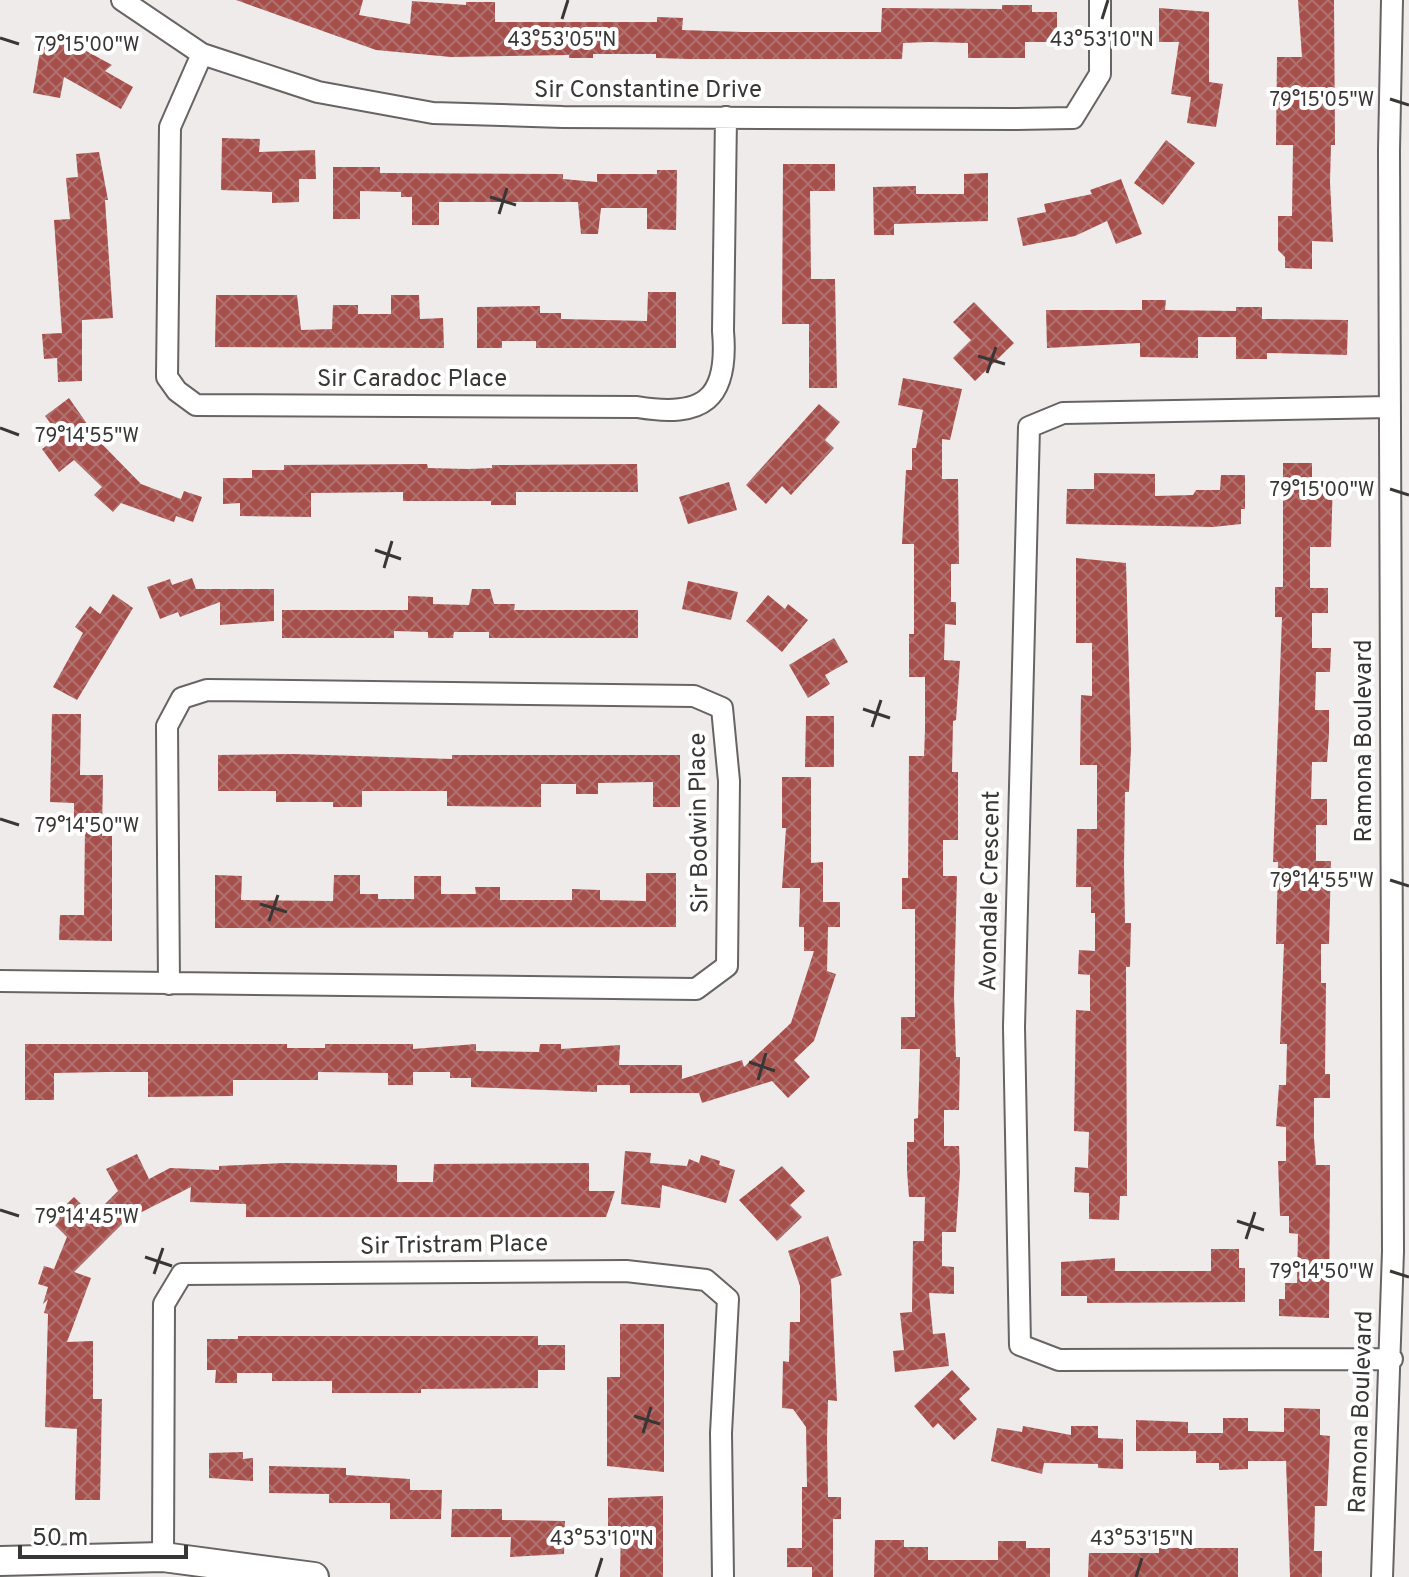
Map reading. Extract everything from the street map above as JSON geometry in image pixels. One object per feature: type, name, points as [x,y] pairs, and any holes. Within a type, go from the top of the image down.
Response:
[{"type":"street","name":"Sir Constantine Drive","points":[[122,0],[202,54],[318,92],[433,113],[1073,118],[1100,74],[1100,0]]},
{"type":"street","name":"Ramona Boulevard","points":[[1382,1577],[1392,1359],[1392,0]]},
{"type":"street","name":"Sir Caradoc Place","points":[[202,54],[170,127],[167,377],[177,391],[196,405],[637,407],[688,410],[706,399],[718,385],[726,364],[723,331],[726,117]]},
{"type":"street","name":"Avondale Crescent","points":[[1390,407],[1063,413],[1029,427],[1014,1027],[1020,1345],[1059,1360],[1392,1359]]},
{"type":"street","name":"Sir Bodwin Place","points":[[0,981],[169,984],[696,989],[727,966],[729,781],[722,708],[694,696],[207,690],[182,698],[167,726],[169,984]]},
{"type":"street","name":"Sir Tristram Place","points":[[163,1557],[164,1304],[182,1274],[626,1271],[706,1280],[728,1299],[721,1433],[723,1577]]},
{"type":"street","points":[[0,1561],[163,1557],[314,1577]]},
{"type":"building","points":[[236,0],[363,0],[359,15],[410,24],[412,1],[466,5],[466,2],[495,2],[495,22],[657,22],[657,17],[683,18],[682,30],[743,32],[881,32],[882,8],[1002,9],[1002,5],[1032,5],[1032,12],[1057,12],[1057,42],[1025,42],[1025,58],[968,58],[968,43],[929,42],[903,43],[902,59],[688,59],[656,58],[656,54],[593,54],[593,58],[569,58],[569,55],[451,57],[376,50]]},
{"type":"building","points":[[1298,0],[1334,0],[1335,145],[1331,145],[1330,182],[1333,242],[1312,241],[1312,269],[1285,268],[1285,257],[1278,250],[1278,216],[1292,216],[1293,145],[1276,145],[1277,57],[1302,57]]},
{"type":"building","points":[[1159,8],[1209,12],[1209,82],[1223,84],[1216,127],[1187,123],[1191,97],[1171,94],[1179,42],[1159,42]]},
{"type":"building","points":[[42,40],[77,46],[112,65],[105,71],[133,87],[121,109],[64,77],[60,98],[33,93]]},
{"type":"building","points":[[222,138],[260,139],[259,152],[315,150],[316,179],[299,179],[299,202],[272,203],[272,192],[221,190]]},
{"type":"building","points":[[1166,140],[1195,163],[1163,205],[1134,183]]},
{"type":"building","points":[[99,152],[108,200],[105,200],[113,318],[82,320],[82,381],[58,382],[57,358],[44,359],[42,334],[62,333],[54,220],[70,219],[66,178],[78,177],[76,154]]},
{"type":"building","points":[[783,164],[835,164],[835,191],[810,191],[811,279],[835,279],[837,388],[809,388],[809,324],[782,324]]},
{"type":"building","points":[[333,167],[380,167],[380,173],[563,174],[563,179],[597,182],[597,174],[657,174],[657,170],[677,170],[676,230],[647,229],[647,208],[601,208],[598,234],[581,234],[578,202],[439,202],[439,225],[412,225],[412,197],[401,197],[401,192],[360,191],[360,219],[333,219]]},
{"type":"building","points":[[988,173],[988,221],[894,224],[894,235],[874,235],[873,187],[916,186],[916,194],[964,194],[964,174]]},
{"type":"building","points":[[1121,179],[1142,234],[1116,244],[1107,221],[1075,236],[1023,246],[1017,218],[1046,212],[1044,204],[1092,194],[1090,190]]},
{"type":"building","points":[[648,292],[676,292],[676,348],[536,348],[536,341],[502,341],[502,348],[477,348],[477,307],[540,306],[540,313],[561,313],[561,319],[647,321]]},
{"type":"building","points":[[216,295],[297,295],[301,330],[332,329],[333,305],[358,305],[358,314],[391,314],[391,295],[419,295],[420,319],[443,318],[444,348],[215,347]]},
{"type":"building","points":[[1142,300],[1166,300],[1165,310],[1236,311],[1236,307],[1262,307],[1262,319],[1348,320],[1347,355],[1267,353],[1267,359],[1236,359],[1236,337],[1198,337],[1198,358],[1140,357],[1140,343],[1047,348],[1046,310],[1142,310]]},
{"type":"building","points":[[974,302],[1014,343],[975,381],[953,358],[971,340],[953,322]]},
{"type":"building","points":[[903,378],[962,389],[950,440],[942,439],[942,479],[958,479],[959,564],[951,564],[951,602],[956,602],[956,625],[945,624],[944,660],[960,661],[956,720],[953,721],[952,772],[958,772],[958,840],[943,840],[943,876],[957,876],[954,996],[956,1057],[960,1057],[959,1110],[944,1110],[944,1146],[959,1146],[960,1171],[956,1232],[942,1232],[942,1266],[954,1267],[954,1294],[929,1293],[933,1334],[945,1333],[949,1366],[895,1372],[893,1351],[904,1350],[900,1313],[912,1312],[913,1241],[924,1241],[925,1197],[909,1197],[907,1171],[907,1142],[914,1142],[914,1119],[918,1118],[920,1049],[901,1049],[901,1017],[915,1017],[915,909],[902,909],[902,878],[908,878],[909,756],[924,756],[925,731],[925,677],[909,677],[909,634],[914,634],[914,544],[902,544],[906,470],[912,470],[912,448],[916,448],[923,410],[898,405]]},
{"type":"building","points":[[69,398],[99,441],[141,484],[181,499],[184,491],[202,497],[193,522],[176,516],[174,522],[121,503],[113,512],[94,495],[102,487],[74,460],[59,472],[42,449],[60,436],[45,416]]},
{"type":"building","points":[[819,404],[840,422],[825,440],[834,448],[791,495],[782,486],[766,504],[746,485]]},
{"type":"building","points":[[1283,463],[1312,463],[1312,478],[1333,479],[1331,547],[1310,547],[1310,588],[1328,588],[1328,613],[1312,613],[1312,648],[1331,648],[1330,672],[1316,672],[1315,710],[1329,710],[1329,734],[1327,762],[1312,762],[1311,799],[1327,799],[1327,825],[1316,825],[1316,861],[1331,861],[1329,944],[1321,944],[1321,983],[1326,983],[1325,1074],[1330,1074],[1330,1098],[1314,1098],[1316,1165],[1330,1165],[1329,1318],[1279,1316],[1279,1299],[1285,1299],[1285,1283],[1297,1283],[1298,1234],[1289,1233],[1289,1216],[1280,1216],[1278,1161],[1286,1161],[1286,1127],[1276,1126],[1279,1085],[1286,1085],[1287,1044],[1280,1044],[1284,944],[1276,944],[1278,862],[1273,862],[1282,617],[1275,617],[1275,587],[1283,587]]},
{"type":"building","points":[[427,464],[428,468],[468,469],[492,468],[492,465],[637,464],[638,492],[516,492],[516,505],[491,505],[491,501],[403,501],[403,492],[311,493],[311,517],[240,516],[240,503],[223,504],[223,478],[252,478],[252,470],[284,470],[284,465]]},
{"type":"building","points":[[1094,473],[1155,474],[1155,496],[1193,495],[1196,490],[1220,490],[1221,475],[1245,475],[1245,509],[1241,509],[1241,524],[1213,527],[1066,524],[1067,489],[1094,489]]},
{"type":"building","points":[[729,482],[737,510],[688,524],[679,497]]},
{"type":"building","points":[[1076,558],[1126,563],[1131,748],[1129,792],[1125,792],[1124,865],[1125,923],[1131,923],[1130,967],[1126,967],[1127,1196],[1120,1196],[1119,1220],[1089,1219],[1089,1193],[1074,1192],[1075,1167],[1088,1168],[1089,1132],[1074,1131],[1076,1010],[1090,1011],[1090,975],[1078,974],[1079,950],[1095,951],[1091,887],[1076,887],[1077,829],[1097,829],[1097,765],[1080,765],[1081,695],[1092,696],[1092,643],[1076,643]]},
{"type":"building","points":[[192,578],[196,589],[274,589],[274,621],[220,625],[220,602],[180,617],[178,612],[160,619],[147,587],[170,579],[172,585]]},
{"type":"building","points":[[688,581],[738,592],[731,620],[682,609]]},
{"type":"building","points":[[472,589],[490,589],[494,604],[515,604],[514,610],[638,610],[638,638],[489,638],[489,632],[454,632],[453,638],[428,638],[428,632],[394,631],[394,638],[282,638],[282,610],[408,610],[408,596],[433,597],[433,604],[469,605]]},
{"type":"building","points":[[113,594],[133,608],[77,700],[53,687],[83,633],[75,627],[90,606],[100,614]]},
{"type":"building","points":[[768,595],[785,609],[788,604],[808,620],[782,652],[746,621]]},
{"type":"building","points":[[834,638],[848,662],[825,675],[830,684],[808,698],[789,665]]},
{"type":"building","points":[[52,714],[81,714],[80,775],[103,775],[102,836],[112,836],[112,941],[59,940],[60,915],[84,915],[85,827],[74,827],[74,803],[50,802]]},
{"type":"building","points":[[806,716],[834,716],[834,767],[805,767]]},
{"type":"building","points":[[218,755],[452,759],[452,755],[680,755],[680,807],[653,807],[653,782],[598,783],[598,794],[576,794],[576,784],[541,784],[541,807],[447,806],[447,791],[362,791],[362,807],[333,807],[333,802],[276,802],[276,791],[218,791]]},
{"type":"building","points":[[782,777],[811,777],[811,863],[823,862],[823,902],[840,902],[840,927],[828,927],[827,971],[836,974],[814,1041],[794,1060],[810,1077],[788,1098],[772,1081],[702,1103],[699,1093],[630,1093],[630,1085],[597,1085],[597,1092],[471,1087],[471,1078],[450,1078],[450,1072],[413,1072],[413,1085],[388,1085],[388,1073],[318,1072],[318,1080],[233,1080],[233,1096],[148,1097],[148,1072],[107,1072],[54,1073],[54,1100],[25,1100],[25,1044],[287,1044],[287,1048],[325,1048],[325,1044],[413,1044],[413,1049],[476,1044],[476,1051],[539,1052],[540,1044],[561,1044],[561,1049],[620,1045],[619,1065],[682,1065],[682,1079],[742,1060],[744,1067],[791,1023],[814,951],[804,951],[804,927],[799,927],[800,888],[782,888],[786,828],[782,828]]},
{"type":"building","points":[[646,873],[676,873],[676,927],[215,928],[215,875],[242,876],[241,900],[333,901],[334,875],[360,875],[360,894],[378,894],[378,899],[414,899],[414,876],[441,876],[441,894],[476,894],[475,887],[500,887],[500,900],[572,900],[572,889],[600,890],[600,900],[646,901]]},
{"type":"building","points":[[625,1151],[651,1153],[650,1163],[687,1166],[689,1159],[699,1163],[701,1155],[720,1161],[719,1165],[735,1170],[726,1203],[662,1185],[660,1208],[621,1204]]},
{"type":"building","points":[[137,1154],[149,1179],[170,1168],[219,1170],[219,1166],[284,1163],[397,1165],[397,1182],[433,1182],[434,1164],[589,1163],[589,1191],[615,1191],[606,1217],[246,1217],[246,1204],[190,1202],[191,1187],[126,1220],[74,1272],[91,1278],[67,1342],[93,1341],[93,1399],[102,1399],[100,1500],[75,1500],[77,1429],[45,1427],[48,1314],[44,1313],[48,1299],[43,1304],[48,1287],[38,1284],[44,1266],[54,1269],[67,1237],[50,1220],[74,1197],[93,1216],[118,1191],[106,1169]]},
{"type":"building","points":[[782,1166],[805,1191],[790,1205],[802,1217],[777,1241],[739,1200]]},
{"type":"building","points":[[828,1236],[842,1275],[831,1279],[837,1401],[828,1400],[827,1439],[828,1497],[841,1497],[841,1519],[833,1519],[833,1577],[812,1577],[812,1567],[787,1567],[787,1548],[802,1548],[802,1487],[807,1487],[806,1427],[793,1409],[782,1408],[783,1361],[789,1362],[790,1322],[800,1322],[800,1286],[788,1251]]},
{"type":"building","points":[[1211,1249],[1239,1249],[1239,1268],[1245,1268],[1245,1302],[1087,1303],[1087,1296],[1061,1296],[1061,1262],[1115,1258],[1115,1271],[1211,1271]]},
{"type":"building","points":[[620,1324],[664,1324],[664,1472],[607,1466],[607,1377],[620,1377]]},
{"type":"building","points":[[238,1336],[538,1336],[538,1345],[565,1345],[565,1370],[538,1370],[538,1388],[421,1389],[421,1393],[332,1393],[332,1381],[272,1381],[272,1373],[237,1373],[237,1383],[215,1383],[216,1370],[207,1370],[207,1339],[238,1339]]},
{"type":"building","points":[[952,1370],[970,1389],[959,1399],[977,1419],[954,1440],[938,1423],[933,1428],[914,1406]]},
{"type":"building","points":[[1284,1408],[1320,1409],[1320,1435],[1330,1436],[1327,1506],[1315,1506],[1314,1551],[1322,1551],[1322,1577],[1290,1577],[1286,1461],[1248,1461],[1248,1469],[1219,1470],[1219,1463],[1196,1463],[1196,1451],[1136,1451],[1136,1420],[1188,1422],[1188,1433],[1223,1433],[1223,1418],[1248,1418],[1248,1431],[1284,1432]]},
{"type":"building","points":[[1023,1426],[1071,1435],[1071,1426],[1098,1426],[1098,1438],[1123,1439],[1123,1469],[1098,1468],[1098,1464],[1044,1463],[1042,1474],[991,1461],[997,1428],[1022,1432]]},
{"type":"building","points":[[243,1452],[243,1459],[253,1458],[253,1481],[209,1478],[209,1453]]},
{"type":"building","points":[[269,1466],[346,1468],[346,1475],[410,1479],[410,1490],[442,1490],[441,1519],[390,1519],[390,1503],[329,1503],[329,1494],[269,1493]]},
{"type":"building","points":[[663,1496],[663,1577],[620,1577],[621,1526],[608,1526],[608,1498]]},
{"type":"building","points":[[452,1509],[502,1509],[502,1520],[565,1521],[564,1554],[510,1557],[511,1537],[451,1537]]},
{"type":"building","points":[[875,1540],[904,1540],[904,1547],[928,1547],[928,1560],[998,1560],[998,1541],[1026,1541],[1026,1548],[1050,1548],[1050,1577],[874,1577]]},
{"type":"building","points":[[1159,1548],[1238,1548],[1238,1577],[1088,1577],[1089,1553],[1159,1553]]}]
